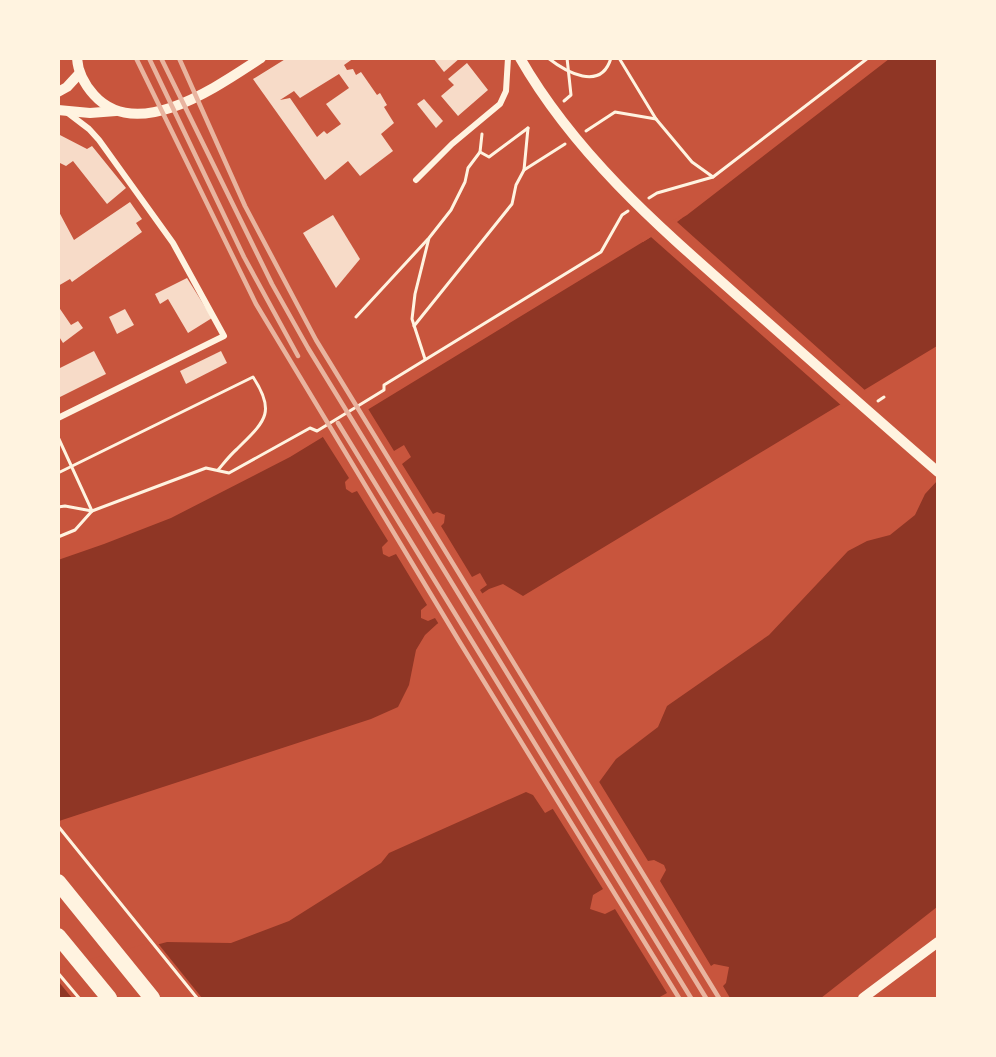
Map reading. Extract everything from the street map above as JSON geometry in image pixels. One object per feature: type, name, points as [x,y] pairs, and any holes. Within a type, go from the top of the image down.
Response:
[{"type":"highway","points":[[58,882],[152,999]]},
{"type":"highway","points":[[58,936],[110,999]]},
{"type":"street","points":[[76,58],[79,74],[97,98],[116,111]]},
{"type":"street","points":[[62,111],[90,113],[116,111],[147,114],[168,109],[208,91],[261,58]]},
{"type":"street","points":[[416,180],[452,144],[500,104],[506,91],[508,58]]},
{"type":"street","points":[[520,58],[537,86],[585,151],[657,224],[938,472]]},
{"type":"street","points":[[58,92],[73,82],[79,74]]},
{"type":"street","points":[[58,418],[224,336],[173,243],[99,140],[84,125],[62,111]]},
{"type":"street","points":[[863,999],[938,942]]},
{"type":"path","points":[[548,58],[575,75],[591,77],[607,68],[611,58]]},
{"type":"path","points":[[562,103],[571,95],[567,58]]},
{"type":"path","points":[[619,58],[656,119],[692,162],[713,177]]},
{"type":"path","points":[[648,199],[657,193],[713,177],[868,58]]},
{"type":"path","points":[[579,135],[615,112],[656,119]]},
{"type":"path","points":[[356,316],[429,238],[451,210],[465,182],[468,168],[480,152],[489,157],[528,128],[524,170],[516,185],[512,204],[414,326]]},
{"type":"path","points":[[524,170],[569,141]]},
{"type":"path","points":[[58,537],[75,530],[92,511],[206,468],[229,473],[310,428],[317,431],[384,390],[384,385],[425,359],[601,252],[622,215],[630,210]]},
{"type":"path","points":[[425,359],[412,319],[415,294],[429,238]]},
{"type":"path","points":[[58,473],[252,377],[263,393],[266,403],[260,426],[218,471]]},
{"type":"path","points":[[877,402],[884,397]]},
{"type":"path","points":[[58,437],[92,511]]},
{"type":"path","points":[[58,507],[65,506],[92,511]]},
{"type":"path","points":[[58,826],[197,999]]},
{"type":"path","points":[[58,973],[79,999]]},
{"type":"shaded area","points":[[889,59],[937,59],[937,346],[523,596],[503,584],[489,589],[437,624],[425,635],[416,650],[409,685],[398,707],[371,719],[59,821],[58,560],[171,518],[290,457],[687,215]]},
{"type":"shaded area","points":[[937,481],[937,907],[821,998],[59,998],[59,971],[167,942],[231,943],[289,921],[381,863],[389,853],[526,792],[533,795],[545,813],[597,785],[616,759],[658,727],[667,706],[769,635],[848,551],[867,541],[890,535],[915,515],[925,494]]},
{"type":"pier","points":[[682,215],[677,222],[867,392],[843,407],[651,237],[643,242],[638,241]]},
{"type":"pier","points":[[367,407],[394,451],[404,445],[411,457],[402,464],[433,514],[437,512],[445,515],[441,526],[472,577],[480,573],[487,585],[480,590],[484,596],[440,626],[435,618],[428,621],[421,618],[421,610],[427,605],[396,554],[389,557],[383,554],[382,547],[388,541],[357,491],[352,493],[346,489],[345,482],[349,478],[321,434]]},
{"type":"pier","points":[[598,780],[648,861],[654,860],[664,865],[666,870],[660,881],[711,966],[714,964],[729,967],[726,983],[723,986],[730,998],[658,998],[667,993],[615,909],[605,914],[590,909],[593,895],[603,889],[551,806]]},
{"type":"pier","points":[[156,941],[202,998],[72,998],[58,981],[58,968]]},
{"type":"building","points":[[287,58],[354,58],[344,65],[347,70],[353,69],[356,75],[361,72],[377,95],[380,93],[387,105],[384,107],[394,123],[381,134],[393,151],[360,176],[348,161],[325,180],[253,79]],"holes":[[[339,74],[349,88],[326,104],[341,124],[327,134],[324,131],[317,137],[290,98],[280,100],[294,91],[300,98]]]},
{"type":"building","points":[[433,58],[460,58],[444,72]]},
{"type":"building","points":[[467,63],[488,90],[458,116],[441,96],[454,85],[448,79]]},
{"type":"building","points":[[424,99],[443,121],[436,128],[417,104]]},
{"type":"building","points":[[58,134],[87,149],[92,146],[126,188],[107,204],[73,161],[66,166],[58,162]]},
{"type":"building","points":[[130,202],[142,219],[136,223],[142,232],[72,282],[70,279],[58,286],[58,210],[74,240]]},
{"type":"building","points":[[333,215],[360,259],[336,288],[303,233]]},
{"type":"building","points":[[187,278],[212,318],[188,333],[168,299],[160,304],[155,294]]},
{"type":"building","points":[[58,306],[71,325],[78,321],[83,328],[63,343],[58,335]]},
{"type":"building","points":[[125,309],[134,325],[117,334],[109,317]]},
{"type":"building","points":[[94,351],[106,374],[58,398],[58,369]]},
{"type":"building","points":[[221,351],[227,363],[186,384],[180,371]]},
{"type":"railway","points":[[136,58],[256,304],[459,641],[679,998]]},
{"type":"railway","points":[[149,58],[244,257],[298,356]]},
{"type":"railway","points":[[161,58],[272,284],[308,348],[706,998]]},
{"type":"railway","points":[[179,58],[245,206],[316,340],[719,998]]},
{"type":"railway","points":[[338,423],[691,998]]}]
